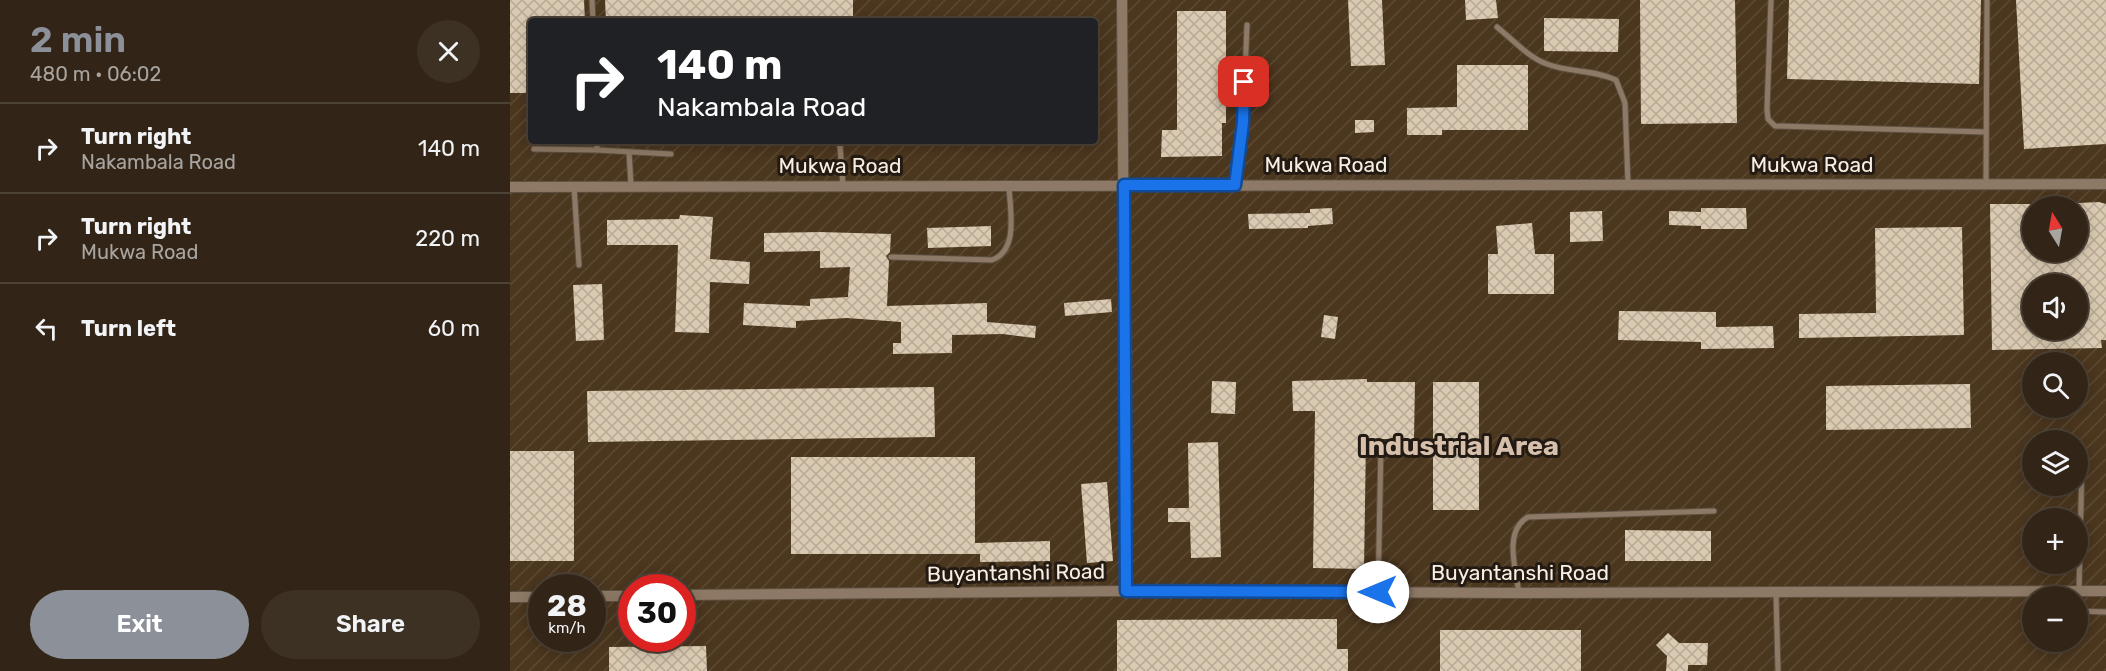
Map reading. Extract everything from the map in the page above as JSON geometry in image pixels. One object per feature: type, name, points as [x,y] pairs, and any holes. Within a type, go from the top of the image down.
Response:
[{"type":"street","points":[[1122,0],[1126,591]]},
{"type":"street","name":"Mukwa Road","points":[[510,187],[2106,184]]},
{"type":"street","name":"Buyantanshi Road","points":[[696,595],[1126,591],[1519,593],[1776,591],[2022,594]]},
{"type":"street","name":"Buyantanshi Road","points":[[2088,592],[2106,591]]},
{"type":"street","points":[[510,597],[528,597]]},
{"type":"lane","points":[[592,0],[593,18]]},
{"type":"lane","points":[[1771,0],[1767,109],[1768,119],[1775,126],[1986,132]]},
{"type":"lane","points":[[1986,184],[1987,0]]},
{"type":"lane","points":[[1235,185],[1243,123],[1247,25]]},
{"type":"lane","points":[[1497,27],[1545,64],[1573,70],[1599,72],[1616,80],[1625,104],[1628,184]]},
{"type":"lane","points":[[597,144],[597,150]]},
{"type":"lane","points":[[838,144],[843,185]]},
{"type":"lane","points":[[534,149],[672,153]]},
{"type":"lane","points":[[629,152],[631,185]]},
{"type":"lane","points":[[891,257],[992,260],[1003,256],[1009,247],[1009,185]]},
{"type":"lane","points":[[574,186],[579,265]]},
{"type":"lane","points":[[1378,592],[1381,446]]},
{"type":"lane","points":[[2079,586],[2081,496]]},
{"type":"lane","points":[[1519,593],[1514,532],[1518,522],[1528,517],[1714,511]]},
{"type":"lane","points":[[1776,591],[1779,671]]},
{"type":"lane","points":[[2088,611],[2106,612]]},
{"type":"shaded area","points":[[510,0],[2106,0],[2106,671],[510,671]]},
{"type":"building","points":[[510,0],[584,0],[585,18],[528,18],[528,93],[510,93]]},
{"type":"building","points":[[605,0],[853,0],[853,18],[606,18]]},
{"type":"building","points":[[1348,0],[1382,0],[1385,65],[1351,66]]},
{"type":"building","points":[[1465,0],[1496,0],[1498,18],[1466,20]]},
{"type":"building","points":[[1640,0],[1735,0],[1737,123],[1641,124]]},
{"type":"building","points":[[1789,0],[1981,0],[1979,84],[1787,79]]},
{"type":"building","points":[[2016,0],[2106,0],[2106,144],[2024,149]]},
{"type":"building","points":[[1177,11],[1226,11],[1226,123],[1222,123],[1222,156],[1161,157],[1162,130],[1177,130]]},
{"type":"building","points":[[1544,18],[1619,19],[1618,52],[1544,51]]},
{"type":"building","points":[[1457,65],[1528,65],[1528,130],[1442,130],[1442,135],[1407,135],[1407,108],[1457,107]]},
{"type":"building","points":[[1355,120],[1374,120],[1374,132],[1355,133]]},
{"type":"building","points":[[2088,203],[2106,204],[2106,340],[2101,340],[2102,348],[1992,350],[1990,204],[2022,204],[2022,262],[2088,262]]},
{"type":"building","points":[[1332,208],[1333,224],[1308,226],[1308,228],[1249,229],[1248,214],[1310,213],[1310,209]]},
{"type":"building","points":[[1701,208],[1746,208],[1747,229],[1701,229],[1701,226],[1669,225],[1669,211],[1701,212]]},
{"type":"building","points":[[1602,211],[1603,241],[1570,242],[1570,212]]},
{"type":"building","points":[[680,215],[713,217],[710,259],[750,262],[749,284],[710,282],[709,333],[675,332],[678,245],[607,245],[607,220],[679,219]]},
{"type":"building","points":[[1532,223],[1535,254],[1554,254],[1554,294],[1488,294],[1488,254],[1498,254],[1496,226]]},
{"type":"building","points":[[991,226],[991,246],[928,248],[927,228]]},
{"type":"building","points":[[1962,227],[1964,335],[1799,338],[1799,314],[1876,313],[1875,228]]},
{"type":"building","points":[[764,233],[891,234],[890,252],[886,256],[889,261],[887,306],[987,303],[987,322],[1036,326],[1035,338],[1003,334],[952,335],[952,353],[893,354],[893,343],[901,343],[901,322],[847,318],[796,321],[796,328],[743,325],[744,303],[810,306],[810,299],[848,297],[850,267],[820,268],[820,251],[764,252]]},
{"type":"building","points":[[602,284],[604,340],[576,341],[573,285]]},
{"type":"building","points":[[1111,299],[1112,312],[1065,316],[1064,303]]},
{"type":"building","points":[[1619,311],[1716,312],[1716,327],[1773,326],[1774,348],[1701,349],[1701,342],[1618,340]]},
{"type":"building","points":[[1324,315],[1338,317],[1335,339],[1321,337]]},
{"type":"building","points":[[1367,379],[1367,382],[1415,382],[1414,439],[1366,439],[1364,569],[1313,568],[1315,411],[1293,411],[1292,381]]},
{"type":"building","points":[[1212,381],[1236,382],[1235,414],[1211,413]]},
{"type":"building","points":[[1433,382],[1479,382],[1479,510],[1433,510]]},
{"type":"building","points":[[1970,384],[1971,428],[1826,430],[1826,386]]},
{"type":"building","points":[[934,387],[935,437],[588,442],[587,391]]},
{"type":"building","points":[[1218,442],[1221,557],[1191,558],[1190,522],[1168,522],[1168,508],[1189,508],[1188,443]]},
{"type":"building","points":[[510,451],[574,451],[574,561],[510,561]]},
{"type":"building","points":[[791,457],[975,457],[975,543],[1050,541],[1050,561],[980,562],[980,554],[791,554]]},
{"type":"building","points":[[1107,482],[1113,561],[1087,563],[1081,484]]},
{"type":"building","points":[[1625,530],[1711,531],[1711,561],[1625,561]]},
{"type":"building","points":[[1337,619],[1337,649],[1348,649],[1348,671],[1117,671],[1117,620]]},
{"type":"building","points":[[1440,630],[1581,630],[1581,671],[1440,671]]},
{"type":"building","points":[[1668,633],[1679,643],[1708,643],[1707,665],[1688,665],[1688,671],[1666,671],[1667,656],[1656,645]]},
{"type":"building","points":[[696,646],[706,646],[707,671],[609,671],[609,647],[618,647],[618,652],[696,652]]},
{"type":"district","name":"Industrial Area","points":[[1459,446]]},
{"type":"route","points":[[1244,82],[1243,123],[1235,185],[1124,185],[1126,591],[1378,592]]}]
